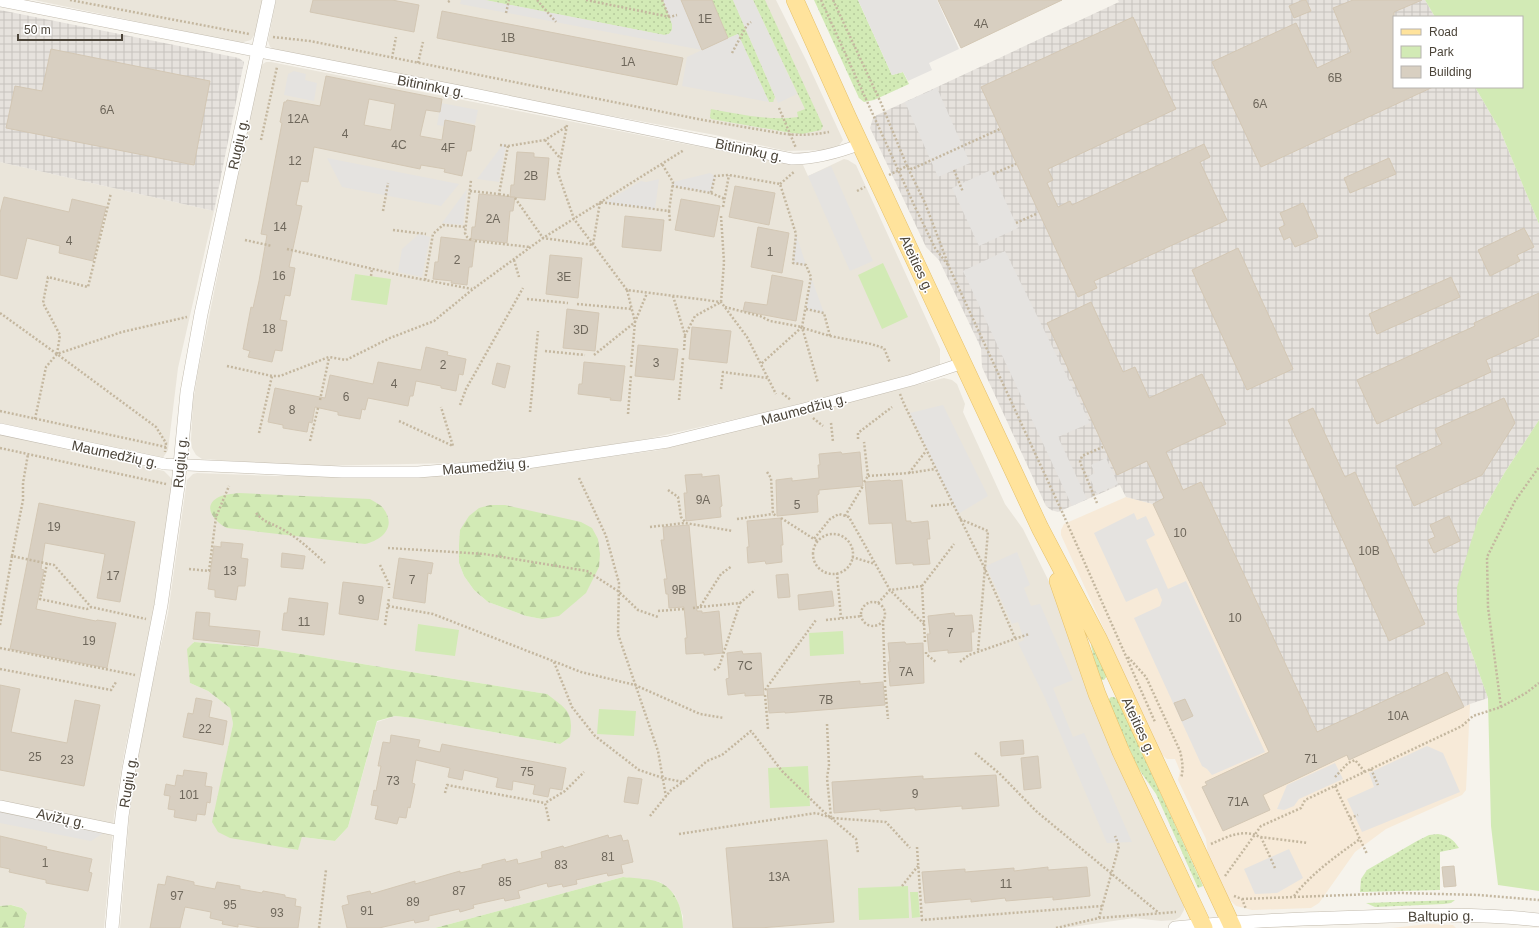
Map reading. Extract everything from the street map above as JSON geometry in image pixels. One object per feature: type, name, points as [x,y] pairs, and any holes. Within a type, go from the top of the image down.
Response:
[{"type":"main road","name":"Ateities g.","points":[[795,0],[1040,528],[1099,640],[1232,925]]},
{"type":"main road","name":"Ateities g.","points":[[1040,528],[1097,694],[1121,752],[1203,926]]},
{"type":"main road","points":[[1097,694],[1113,688],[1122,688]]},
{"type":"street","name":"Rugių g.","points":[[112,928],[121,831],[129,768],[162,605],[180,465],[187,392],[201,314],[269,0]]},
{"type":"street","name":"Bitininkų g.","points":[[0,1],[786,158],[800,159],[838,153],[861,144]]},
{"type":"street","name":"Maumedžių g.","points":[[0,429],[151,462],[180,465],[349,472],[418,472],[520,464],[668,442],[748,424],[896,384],[963,363]]},
{"type":"street","name":"Avižų g.","points":[[0,806],[121,831]]},
{"type":"street","name":"Baltupio g.","points":[[1175,928],[1447,915],[1476,915],[1539,920]]},
{"type":"path","points":[[70,0],[262,36],[310,41],[703,120],[791,135],[810,135],[829,132]]},
{"type":"path","points":[[506,13],[509,0]]},
{"type":"path","points":[[537,0],[556,22]]},
{"type":"path","points":[[586,0],[670,17],[677,15]]},
{"type":"path","points":[[662,0],[670,17]]},
{"type":"path","points":[[821,0],[915,207],[935,248],[950,269]]},
{"type":"path","points":[[833,0],[924,203],[950,269],[1061,509],[1157,725]]},
{"type":"path","points":[[732,53],[747,25],[751,22]]},
{"type":"path","points":[[392,58],[396,37]]},
{"type":"path","points":[[418,63],[422,42]]},
{"type":"path","points":[[261,140],[279,56]]},
{"type":"path","points":[[779,108],[800,159]]},
{"type":"path","points":[[500,145],[508,146],[545,140],[566,127],[558,173],[574,219],[627,290],[635,322],[632,367]]},
{"type":"path","points":[[907,166],[912,169],[1000,129]]},
{"type":"path","points":[[545,140],[560,158]]},
{"type":"path","points":[[499,194],[508,146]]},
{"type":"path","points":[[227,366],[272,376],[280,376],[329,357],[346,360],[390,338],[434,321],[543,238],[674,156]]},
{"type":"path","points":[[662,164],[673,182],[669,211],[670,221]]},
{"type":"path","points":[[993,174],[1016,164]]},
{"type":"path","points":[[954,170],[964,192]]},
{"type":"path","points":[[780,184],[794,172]]},
{"type":"path","points":[[711,193],[715,176],[729,175],[780,184]]},
{"type":"path","points":[[723,207],[729,175]]},
{"type":"path","points":[[471,180],[466,227],[467,237],[471,240]]},
{"type":"path","points":[[383,211],[388,183]]},
{"type":"path","points":[[780,184],[796,234],[793,263],[806,265],[811,278],[802,328],[818,383]]},
{"type":"path","points":[[672,186],[711,193],[725,200]]},
{"type":"path","points":[[470,191],[510,196]]},
{"type":"path","points":[[35,419],[46,367],[57,354],[60,336],[43,303],[48,277],[88,287],[110,193]]},
{"type":"path","points":[[515,198],[543,238],[593,245]]},
{"type":"path","points":[[600,202],[669,211]]},
{"type":"path","points":[[593,245],[600,202]]},
{"type":"path","points":[[1016,223],[1037,215],[1036,214]]},
{"type":"path","points":[[721,216],[724,262],[721,302],[747,337],[776,394]]},
{"type":"path","points":[[425,280],[434,234],[443,225],[466,227]]},
{"type":"path","points":[[393,230],[426,234]]},
{"type":"path","points":[[245,240],[272,246]]},
{"type":"path","points":[[475,241],[530,247]]},
{"type":"path","points":[[287,249],[473,290]]},
{"type":"path","points":[[514,260],[519,276]]},
{"type":"path","points":[[370,276],[372,268]]},
{"type":"path","points":[[460,405],[466,389],[523,288]]},
{"type":"path","points":[[627,290],[721,302]]},
{"type":"path","points":[[594,355],[635,322],[647,293]]},
{"type":"path","points":[[673,296],[685,336],[684,350]]},
{"type":"path","points":[[527,299],[568,303]]},
{"type":"path","points":[[685,336],[695,316],[721,302]]},
{"type":"path","points":[[577,304],[632,309]]},
{"type":"path","points":[[725,307],[760,316],[770,321],[884,348],[890,363]]},
{"type":"path","points":[[806,309],[824,313],[830,336]]},
{"type":"path","points":[[0,313],[156,427],[166,443],[166,447],[0,411]]},
{"type":"path","points":[[57,354],[122,332],[201,314]]},
{"type":"path","points":[[761,364],[802,328]]},
{"type":"path","points":[[530,412],[538,331]]},
{"type":"path","points":[[545,351],[585,355]]},
{"type":"path","points":[[320,400],[329,357]]},
{"type":"path","points":[[679,400],[683,358]]},
{"type":"path","points":[[721,390],[723,372],[768,378]]},
{"type":"path","points":[[628,414],[631,375]]},
{"type":"path","points":[[259,433],[272,376]]},
{"type":"path","points":[[896,384],[926,450],[985,569],[1015,638]]},
{"type":"path","points":[[399,421],[453,446],[441,407]]},
{"type":"path","points":[[310,441],[318,408]]},
{"type":"path","points":[[858,439],[858,432],[892,408]]},
{"type":"path","points":[[831,424],[833,442]]},
{"type":"path","points":[[864,442],[868,476],[864,482]]},
{"type":"path","points":[[1097,503],[1080,462],[1082,456],[1103,447]]},
{"type":"path","points":[[0,448],[168,484]]},
{"type":"path","points":[[909,473],[926,450]]},
{"type":"path","points":[[0,625],[12,556],[24,500],[22,483],[28,454]]},
{"type":"path","points":[[1501,707],[1488,607],[1487,557],[1515,500],[1539,467]]},
{"type":"path","points":[[868,476],[909,473],[935,468]]},
{"type":"path","points":[[767,472],[772,478],[773,514]]},
{"type":"path","points":[[579,478],[606,536],[619,583],[618,634],[658,751],[666,797]]},
{"type":"path","points":[[189,569],[208,572],[216,517],[229,486]]},
{"type":"path","points":[[845,516],[863,486]]},
{"type":"path","points":[[668,490],[678,497],[681,517],[686,523]]},
{"type":"path","points":[[931,506],[952,504]]},
{"type":"path","points":[[256,513],[262,521],[279,528],[305,544],[325,563]]},
{"type":"path","points":[[737,519],[773,514],[777,516]]},
{"type":"path","points":[[814,539],[830,519],[839,514],[849,516],[890,590],[924,624]]},
{"type":"path","points":[[781,518],[817,541]]},
{"type":"path","points":[[960,519],[988,531],[978,651]]},
{"type":"path","points":[[650,527],[686,523],[733,530]]},
{"type":"path","points":[[829,534],[842,536],[850,545],[852,557],[847,568],[837,573],[829,574],[823,572],[817,567],[813,554],[817,541],[829,534]]},
{"type":"path","points":[[925,642],[922,586],[954,544]]},
{"type":"path","points":[[388,548],[484,554],[587,571],[618,591],[638,610],[658,617]]},
{"type":"path","points":[[12,556],[54,565],[91,607]]},
{"type":"path","points":[[852,557],[876,564]]},
{"type":"path","points":[[46,563],[40,599],[87,609],[91,607],[149,620]]},
{"type":"path","points":[[380,566],[389,584],[389,588]]},
{"type":"path","points":[[700,607],[721,574],[732,566]]},
{"type":"path","points":[[209,568],[214,568]]},
{"type":"path","points":[[837,573],[841,618]]},
{"type":"path","points":[[878,603],[890,590],[922,586]]},
{"type":"path","points":[[714,670],[719,667],[740,603],[755,590]]},
{"type":"path","points":[[385,625],[388,598]]},
{"type":"path","points":[[883,620],[877,625],[869,625],[863,620],[862,609],[867,603],[874,602],[881,605],[885,612],[883,620],[885,684],[888,719]]},
{"type":"path","points":[[694,608],[740,603]]},
{"type":"path","points":[[388,606],[433,614],[553,662],[581,672],[635,685],[700,714],[724,718]]},
{"type":"path","points":[[658,611],[684,609]]},
{"type":"path","points":[[826,620],[862,616]]},
{"type":"path","points":[[765,690],[816,620]]},
{"type":"path","points":[[960,662],[969,655],[978,651],[1030,634]]},
{"type":"path","points":[[0,648],[136,675]]},
{"type":"path","points":[[926,652],[926,654],[936,662]]},
{"type":"path","points":[[1126,654],[1146,677],[1180,751],[1183,763],[1181,778],[1178,772]]},
{"type":"path","points":[[553,662],[572,707],[595,736],[638,770],[663,778],[683,782]]},
{"type":"path","points":[[0,669],[111,690],[116,682]]},
{"type":"path","points":[[1225,876],[1261,826],[1301,808],[1305,800],[1462,726],[1473,716],[1501,707],[1526,693],[1539,683]]},
{"type":"path","points":[[765,695],[768,729]]},
{"type":"path","points":[[827,724],[829,765],[827,778],[832,818]]},
{"type":"path","points":[[650,816],[671,790],[683,782],[707,761],[722,755],[751,731],[782,771],[856,839],[858,853]]},
{"type":"path","points":[[975,753],[1000,774],[1036,811],[1159,913]]},
{"type":"path","points":[[1335,777],[1348,763],[1355,760],[1365,772]]},
{"type":"path","points":[[1371,769],[1378,785]]},
{"type":"path","points":[[445,793],[447,785],[545,803],[565,791],[584,772]]},
{"type":"path","points":[[1335,786],[1367,854]]},
{"type":"path","points":[[545,803],[549,821]]},
{"type":"path","points":[[679,834],[816,813],[832,818],[886,822],[910,848]]},
{"type":"path","points":[[1350,818],[1358,815]]},
{"type":"path","points":[[1211,844],[1240,832],[1255,834],[1260,837],[1308,843]]},
{"type":"path","points":[[1099,918],[1119,846],[1114,836]]},
{"type":"path","points":[[1260,837],[1275,868]]},
{"type":"path","points":[[1293,897],[1300,888],[1336,856],[1360,839]]},
{"type":"path","points":[[917,847],[922,920],[1102,906]]},
{"type":"path","points":[[902,886],[918,866]]},
{"type":"path","points":[[319,928],[326,870]]},
{"type":"path","points":[[1242,900],[1400,893],[1479,895],[1539,900]]},
{"type":"path","points":[[1056,928],[1099,918],[1176,912]]},
{"type":"shaded area","points":[[34,0],[264,0],[258,29],[251,40],[240,43]]},
{"type":"shaded area","points":[[276,0],[776,0],[843,140],[838,147],[824,150],[786,151],[715,135],[493,94],[273,49],[270,47],[268,41]]},
{"type":"shaded area","points":[[461,0],[485,0],[664,35],[669,34],[672,30],[672,24],[663,0],[681,0],[702,50],[460,4]]},
{"type":"shaded area","points":[[733,0],[753,0],[797,94],[778,103]]},
{"type":"shaded area","points":[[858,0],[937,0],[959,49],[929,63],[932,70],[908,81],[903,72],[892,75]]},
{"type":"shaded area","points":[[1118,0],[1425,0],[1434,16],[1393,16],[1393,88],[1476,88],[1500,130],[1539,224],[1539,420],[1505,472],[1478,519],[1457,612],[1488,698],[1470,704],[1349,760],[1333,725],[1317,732],[1201,482],[1153,504],[1126,497],[1120,485],[1058,512],[1051,510],[1046,506],[982,367],[981,348],[939,260],[926,247],[870,128],[873,118],[877,115],[1119,2]]},
{"type":"shaded area","points":[[0,10],[239,58],[244,62],[214,211],[0,162]]},
{"type":"shaded area","points":[[738,34],[769,102],[682,86],[687,57]]},
{"type":"shaded area","points":[[266,62],[685,144],[803,165],[808,176],[844,159],[848,160],[856,165],[940,349],[940,364],[937,368],[771,411],[652,438],[540,456],[454,463],[314,466],[202,459],[196,455],[192,448],[191,440],[193,403],[198,371],[260,66]]},
{"type":"shaded area","points":[[294,71],[306,74],[305,80],[317,83],[314,101],[284,95],[288,74]]},
{"type":"shaded area","points":[[937,88],[970,163],[938,177],[905,102]]},
{"type":"shaded area","points":[[441,103],[478,110],[475,124],[451,120],[449,127],[437,125]]},
{"type":"shaded area","points":[[504,143],[506,144],[499,182],[477,179]]},
{"type":"shaded area","points":[[327,158],[459,184],[441,206],[342,187]]},
{"type":"shaded area","points":[[0,162],[214,211],[178,368],[168,450],[162,459],[0,423]]},
{"type":"shaded area","points":[[831,166],[873,261],[850,271],[808,176]]},
{"type":"shaded area","points":[[991,170],[1018,228],[979,246],[952,188]]},
{"type":"shaded area","points":[[710,173],[715,176],[711,193],[672,186],[673,182]]},
{"type":"shaded area","points":[[659,179],[655,209],[604,203],[641,181],[646,182]]},
{"type":"shaded area","points":[[467,189],[463,225],[442,223]]},
{"type":"shaded area","points":[[419,234],[430,237],[422,277],[398,272],[402,249]]},
{"type":"shaded area","points":[[796,234],[806,265],[793,263]]},
{"type":"shaded area","points":[[1005,251],[1090,423],[1058,437],[1087,499],[1072,506],[963,271]]},
{"type":"shaded area","points":[[811,277],[824,313],[806,309]]},
{"type":"shaded area","points":[[944,378],[952,380],[957,384],[965,404],[963,412],[1005,504],[1023,529],[1062,608],[1091,704],[1184,902],[1184,910],[1180,917],[1175,920],[1161,921],[1134,918],[1065,928],[683,928],[683,916],[675,895],[660,882],[623,877],[435,928],[120,928],[134,768],[168,613],[187,480],[193,474],[274,476],[437,475],[517,470],[659,450]],"holes":[[[459,545],[542,619],[526,616],[488,602],[474,590],[464,576],[459,563]],[[193,642],[264,648],[547,694],[560,744],[414,718],[395,716],[377,722],[348,827],[335,841],[302,837],[297,850],[213,822],[233,724],[230,708],[208,691],[190,683]]]},
{"type":"shaded area","points":[[943,405],[988,496],[958,514],[910,413]]},
{"type":"shaded area","points":[[0,435],[164,471],[172,481],[157,596],[124,754],[114,816],[104,928],[24,928],[27,913],[22,908],[12,905],[0,906]]},
{"type":"shaded area","points":[[1106,458],[1118,484],[1097,494],[1089,476],[1095,473],[1091,465]]},
{"type":"shaded area","points":[[1201,481],[1317,731],[1333,724],[1350,760],[1470,704],[1466,790],[1462,795],[1386,829],[1355,852],[1319,903],[1311,908],[1252,910],[1236,906],[1227,897],[1208,856],[1206,839],[1178,780],[1180,771],[1175,759],[1167,759],[1161,754],[1061,535],[1061,530],[1064,524],[1126,497],[1153,504]]},
{"type":"shaded area","points":[[1134,513],[1137,520],[1146,516],[1155,535],[1146,540],[1168,589],[1186,581],[1265,752],[1212,775],[1202,766],[1134,618],[1160,606],[1162,600],[1157,588],[1126,602],[1094,533]]},
{"type":"shaded area","points":[[1017,552],[1030,585],[1024,588],[1031,606],[1040,604],[1073,680],[1053,688],[1073,737],[1084,733],[1132,842],[1107,843],[1045,698],[1018,643],[1024,640],[1018,622],[1012,624],[986,566]]},
{"type":"shaded area","points":[[1427,746],[1443,753],[1460,792],[1362,832],[1347,799],[1374,787],[1369,773]]},
{"type":"shaded area","points":[[1335,763],[1343,779],[1299,799],[1294,806],[1284,810],[1277,809],[1287,785]]},
{"type":"shaded area","points":[[0,812],[105,832],[91,841],[0,823]]},
{"type":"shaded area","points":[[1289,849],[1303,878],[1277,893],[1255,894],[1244,869]]},
{"type":"shaded area","points":[[1428,924],[1453,925],[1456,928],[1392,928]]},
{"type":"green space","points":[[485,0],[663,0],[672,24],[672,30],[669,34],[664,35]]},
{"type":"green space","points":[[712,0],[733,0],[775,97],[773,102],[769,102],[738,34],[728,38]]},
{"type":"green space","points":[[753,0],[765,0],[823,126],[821,130],[802,134],[792,133],[711,119],[711,109],[754,116],[787,118],[798,117],[797,112],[805,109]]},
{"type":"green space","points":[[814,0],[858,0],[892,75],[903,72],[909,84],[874,100],[864,102],[859,98]]},
{"type":"green space","points":[[1425,0],[1539,0],[1539,224],[1500,130],[1476,88],[1523,88],[1523,16],[1434,16]]},
{"type":"green space","points":[[883,263],[908,317],[882,329],[858,275]]},
{"type":"green space","points":[[355,274],[391,279],[387,305],[351,300]]},
{"type":"green space","points":[[1539,420],[1539,891],[1498,885],[1491,826],[1488,698],[1457,612],[1457,587],[1478,519],[1505,472]]},
{"type":"green space","points":[[239,493],[370,499],[383,508],[389,521],[388,526],[382,536],[365,544],[227,528],[215,519],[210,511],[210,506],[212,502],[219,497]]},
{"type":"green space","points":[[490,505],[505,505],[581,522],[592,528],[598,539],[600,554],[599,567],[586,593],[559,616],[542,619],[526,616],[488,602],[474,590],[464,576],[459,563],[460,530],[469,516],[479,508]]},
{"type":"green space","points":[[418,624],[459,630],[455,656],[415,651]]},
{"type":"green space","points":[[843,631],[844,654],[810,656],[809,633]]},
{"type":"green space","points":[[194,642],[264,648],[547,694],[567,711],[571,721],[570,737],[560,744],[414,718],[395,716],[377,721],[348,827],[335,841],[302,837],[298,850],[230,838],[218,832],[212,822],[233,724],[230,708],[208,691],[190,683],[187,649]]},
{"type":"green space","points":[[1093,644],[1107,676],[1104,680],[1100,680],[1098,677],[1091,645]]},
{"type":"green space","points":[[1111,697],[1118,700],[1203,886],[1198,888],[1156,794],[1138,768],[1109,704],[1109,699]]},
{"type":"green space","points":[[599,709],[636,711],[634,736],[597,734]]},
{"type":"green space","points":[[808,766],[810,806],[770,808],[768,768]]},
{"type":"green space","points":[[1438,834],[1450,838],[1459,848],[1440,852],[1440,890],[1360,892],[1361,879],[1367,870],[1417,841],[1429,835]]},
{"type":"green space","points":[[623,877],[653,881],[661,883],[667,887],[678,902],[682,915],[683,928],[435,928]]},
{"type":"green space","points":[[908,886],[909,918],[859,920],[858,888]]},
{"type":"green space","points":[[910,892],[918,892],[920,917],[912,918]]},
{"type":"green space","points":[[1455,900],[1451,903],[1444,904],[1375,907],[1366,903]]},
{"type":"green space","points":[[11,905],[22,908],[27,913],[24,928],[0,928],[0,906]]},
{"type":"building","points":[[313,0],[392,0],[419,5],[414,32],[310,12]]},
{"type":"building","points":[[681,0],[712,0],[728,38],[702,50]]},
{"type":"building","points":[[938,0],[1062,0],[961,48]]},
{"type":"building","points":[[1306,0],[1311,11],[1294,18],[1289,6]]},
{"type":"building","points":[[1353,0],[1422,0],[1394,12],[1393,88],[1431,88],[1261,167],[1212,62],[1296,23],[1317,68],[1351,52],[1333,8]]},
{"type":"building","points":[[442,11],[683,58],[677,85],[437,38]]},
{"type":"building","points":[[1133,17],[1176,109],[1048,169],[1053,180],[1047,183],[1058,207],[1070,201],[1072,205],[1204,144],[1210,157],[1200,162],[1227,220],[1094,281],[1097,288],[1078,297],[981,87]]},
{"type":"building","points":[[51,49],[210,81],[194,165],[6,128],[15,86],[42,91]]},
{"type":"building","points":[[326,76],[442,99],[440,112],[426,110],[420,136],[442,140],[445,120],[475,126],[471,151],[467,151],[462,176],[444,172],[445,169],[421,165],[420,169],[314,147],[308,182],[301,181],[296,205],[302,206],[289,267],[295,268],[290,296],[285,295],[280,320],[287,321],[282,351],[275,350],[272,362],[248,357],[250,351],[243,349],[251,307],[253,308],[259,281],[267,235],[261,234],[282,123],[280,122],[284,102],[287,100],[320,106]],"holes":[[[369,99],[395,104],[391,130],[364,125]]]},
{"type":"building","points":[[517,152],[534,153],[534,157],[549,158],[545,200],[510,197],[511,185],[514,185]]},
{"type":"building","points":[[1389,158],[1396,174],[1350,193],[1344,178]]},
{"type":"building","points":[[735,186],[775,193],[769,225],[729,217]]},
{"type":"building","points":[[479,194],[515,197],[513,211],[510,211],[507,243],[471,239],[472,227],[475,227]]},
{"type":"building","points":[[4,197],[69,212],[72,199],[106,207],[93,261],[59,253],[60,246],[27,238],[17,279],[0,275],[0,213]]},
{"type":"building","points":[[681,199],[720,206],[714,237],[675,230]]},
{"type":"building","points":[[1303,203],[1318,237],[1295,247],[1290,237],[1284,240],[1279,228],[1285,225],[1280,213]]},
{"type":"building","points":[[625,216],[664,220],[661,251],[622,247]]},
{"type":"building","points":[[758,227],[789,233],[782,273],[751,267]]},
{"type":"building","points":[[1524,228],[1534,247],[1517,255],[1520,261],[1490,276],[1478,250]]},
{"type":"building","points":[[441,237],[475,241],[472,267],[469,267],[467,285],[451,283],[452,281],[433,279],[435,262],[438,262]]},
{"type":"building","points":[[1238,248],[1293,369],[1247,390],[1192,270]]},
{"type":"building","points":[[550,255],[582,258],[578,298],[546,294]]},
{"type":"building","points":[[772,275],[803,281],[796,321],[743,311],[745,302],[767,305]]},
{"type":"building","points":[[1451,277],[1460,297],[1377,334],[1369,314]]},
{"type":"building","points":[[1539,293],[1539,336],[1486,360],[1491,372],[1377,424],[1357,380],[1475,326],[1474,323]]},
{"type":"building","points":[[1091,302],[1123,372],[1135,367],[1149,398],[1202,374],[1226,424],[1166,452],[1183,490],[1201,482],[1317,732],[1447,672],[1464,707],[1349,760],[1347,755],[1263,795],[1270,810],[1223,831],[1202,787],[1207,785],[1205,782],[1269,752],[1153,504],[1164,498],[1147,461],[1117,475],[1047,323]]},
{"type":"building","points":[[567,309],[599,313],[595,351],[563,348]]},
{"type":"building","points":[[692,327],[731,331],[727,363],[689,359]]},
{"type":"building","points":[[638,345],[678,349],[674,380],[635,376]]},
{"type":"building","points":[[426,347],[448,352],[447,355],[466,359],[463,375],[459,374],[456,391],[441,388],[441,386],[416,381],[413,396],[410,396],[408,406],[368,398],[365,410],[362,409],[360,419],[338,415],[338,412],[315,407],[312,423],[309,422],[307,432],[283,428],[283,425],[268,422],[275,388],[325,398],[330,375],[373,384],[378,362],[421,370]]},
{"type":"building","points":[[584,362],[625,366],[621,401],[610,400],[611,398],[578,394],[579,384],[582,384]]},
{"type":"building","points":[[497,363],[510,366],[505,388],[492,384]]},
{"type":"building","points":[[1504,398],[1515,423],[1482,475],[1414,506],[1396,466],[1442,444],[1435,429]]},
{"type":"building","points":[[1313,408],[1345,477],[1355,472],[1425,624],[1389,641],[1288,420]]},
{"type":"building","points":[[841,452],[842,454],[860,452],[863,486],[819,490],[819,494],[817,495],[818,512],[777,516],[776,480],[792,478],[792,481],[819,478],[819,454]]},
{"type":"building","points":[[702,474],[702,477],[719,475],[722,506],[720,507],[721,517],[686,521],[684,493],[687,493],[685,475]]},
{"type":"building","points":[[902,480],[906,521],[911,521],[911,523],[928,521],[930,539],[927,539],[930,564],[896,564],[892,523],[869,524],[865,482]]},
{"type":"building","points":[[39,503],[135,522],[120,602],[97,598],[105,554],[45,543],[41,569],[44,570],[36,609],[96,621],[116,623],[107,668],[10,649]]},
{"type":"building","points":[[1449,516],[1460,541],[1434,553],[1428,540],[1435,537],[1430,525]]},
{"type":"building","points":[[781,518],[783,545],[781,545],[782,562],[766,564],[765,561],[748,563],[747,547],[749,547],[747,521]]},
{"type":"building","points":[[689,525],[697,611],[702,611],[702,613],[719,611],[723,653],[704,655],[704,653],[686,654],[685,638],[687,638],[684,607],[669,608],[668,594],[666,594],[664,579],[667,579],[661,540],[664,540],[663,527]]},
{"type":"building","points":[[221,542],[243,544],[241,558],[248,559],[245,586],[238,586],[236,600],[215,597],[215,590],[208,589],[214,546],[221,547]]},
{"type":"building","points":[[282,553],[305,556],[303,569],[281,567]]},
{"type":"building","points":[[399,558],[433,563],[431,574],[428,573],[425,603],[393,598]]},
{"type":"building","points":[[788,574],[790,597],[778,598],[776,575]]},
{"type":"building","points":[[343,582],[383,587],[378,620],[339,614]]},
{"type":"building","points":[[832,591],[834,606],[799,610],[798,595]]},
{"type":"building","points":[[289,598],[328,603],[324,635],[282,630],[284,613],[287,613]]},
{"type":"building","points":[[196,612],[210,613],[209,626],[260,631],[258,646],[193,639]]},
{"type":"building","points":[[954,613],[955,616],[972,615],[974,632],[971,632],[972,651],[948,653],[948,650],[929,652],[927,634],[930,634],[928,616]]},
{"type":"building","points":[[905,642],[906,644],[923,643],[924,683],[890,686],[888,643]]},
{"type":"building","points":[[742,651],[743,654],[761,653],[764,695],[745,696],[745,693],[728,695],[726,679],[729,678],[727,653]]},
{"type":"building","points":[[860,681],[860,684],[883,682],[885,705],[769,713],[767,689]]},
{"type":"building","points":[[0,685],[20,689],[11,732],[67,743],[75,700],[100,705],[84,786],[0,770]]},
{"type":"building","points":[[196,698],[212,701],[209,717],[227,721],[223,745],[183,737],[188,713],[193,714]]},
{"type":"building","points":[[1185,699],[1193,716],[1182,721],[1174,703]]},
{"type":"building","points":[[391,735],[420,740],[418,747],[440,752],[442,744],[566,768],[562,790],[550,788],[548,797],[533,794],[535,785],[513,781],[512,790],[496,787],[498,778],[464,770],[462,780],[448,777],[450,768],[416,760],[412,783],[415,784],[410,808],[408,807],[406,818],[399,817],[397,824],[375,819],[378,806],[371,805],[374,790],[376,791],[381,766],[378,766],[383,742],[390,743]]},
{"type":"building","points":[[1023,740],[1024,754],[1001,756],[1000,742]]},
{"type":"building","points":[[1038,756],[1041,788],[1024,790],[1021,758]]},
{"type":"building","points":[[184,770],[207,773],[205,786],[212,787],[210,803],[207,802],[205,815],[197,814],[196,821],[174,817],[175,810],[168,809],[170,796],[164,795],[166,784],[175,786],[177,775],[183,776]]},
{"type":"building","points":[[996,775],[999,806],[962,809],[962,806],[915,810],[915,808],[880,811],[880,809],[834,813],[832,782],[923,776],[923,779]]},
{"type":"building","points":[[628,777],[642,779],[638,804],[624,802]]},
{"type":"building","points":[[608,835],[609,838],[621,835],[623,841],[628,840],[633,862],[621,865],[623,873],[608,876],[607,873],[576,880],[577,884],[563,887],[562,884],[548,887],[547,883],[518,891],[520,898],[505,901],[504,898],[473,905],[474,908],[460,912],[459,909],[429,916],[429,920],[415,923],[414,920],[379,928],[347,928],[342,906],[349,904],[347,896],[370,891],[371,894],[415,881],[415,884],[460,871],[460,873],[482,868],[482,865],[505,859],[506,862],[517,859],[518,864],[542,858],[541,852],[563,846],[564,848]]},
{"type":"building","points":[[0,836],[47,847],[46,849],[92,859],[89,872],[92,873],[88,891],[46,883],[46,880],[9,872],[10,869],[0,867]]},
{"type":"building","points":[[827,840],[834,922],[760,928],[733,928],[726,848]]},
{"type":"building","points":[[1454,866],[1456,886],[1444,887],[1442,867]]},
{"type":"building","points":[[1048,867],[1048,870],[1087,867],[1090,896],[1053,900],[1053,897],[1006,901],[1005,898],[971,902],[971,899],[925,903],[922,872],[965,869],[965,872],[1014,868],[1014,871]]},
{"type":"building","points":[[167,876],[194,882],[194,885],[215,889],[217,882],[240,886],[240,889],[262,893],[263,891],[285,895],[285,897],[296,899],[295,906],[301,907],[298,928],[261,928],[238,924],[238,927],[222,924],[223,921],[210,918],[211,912],[185,907],[180,928],[150,928],[158,884],[165,885]]}]
